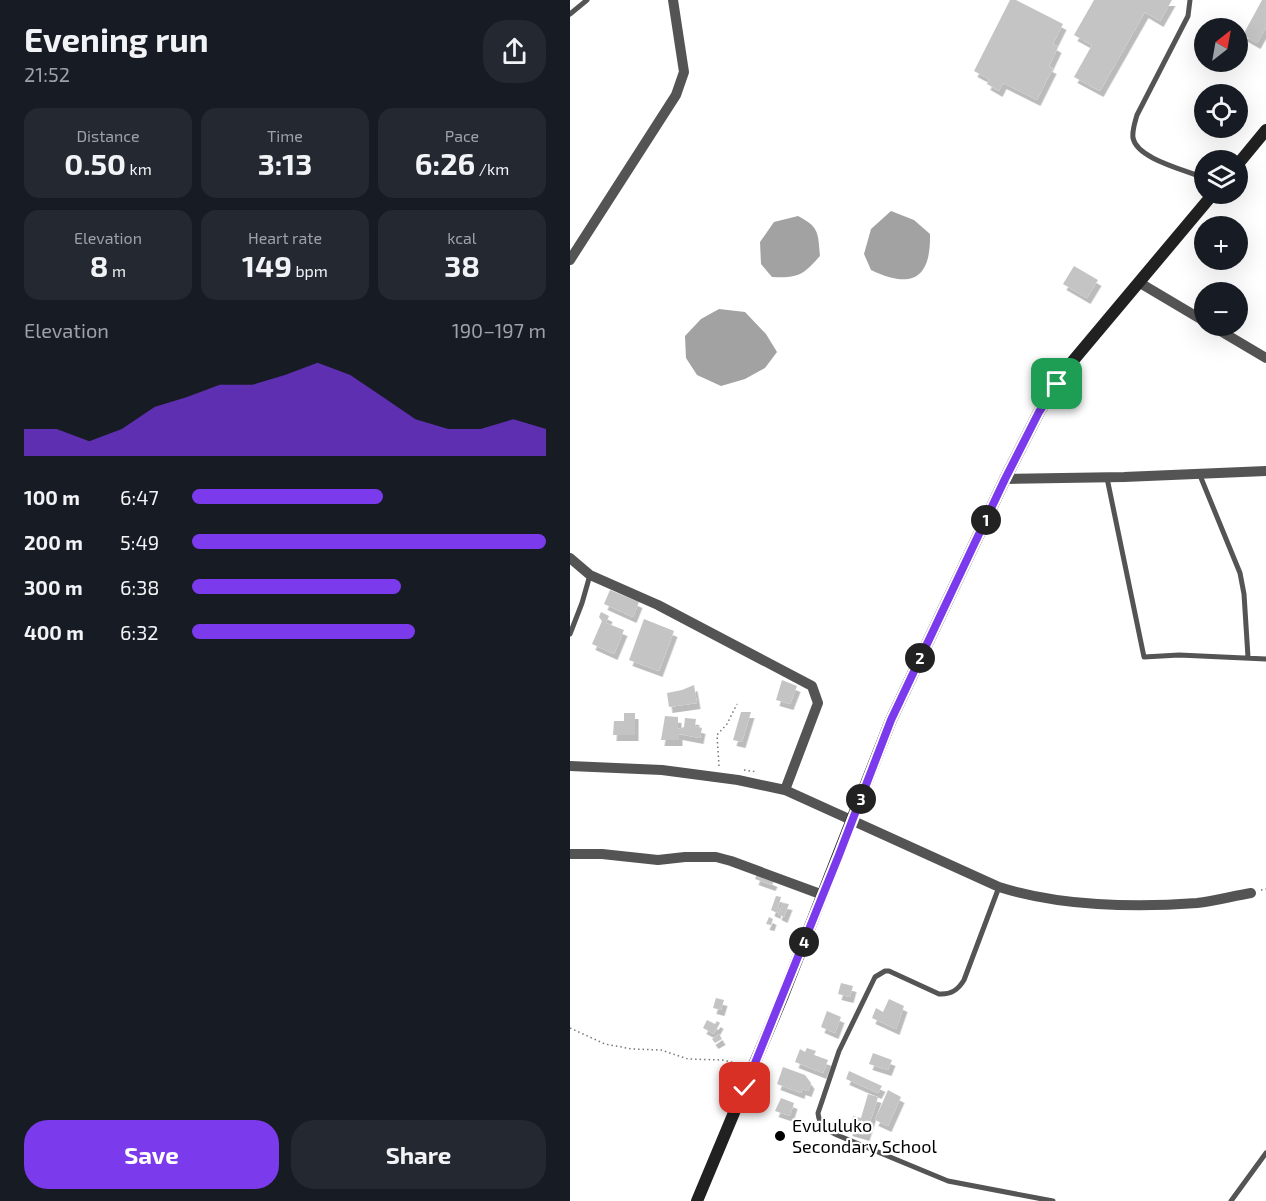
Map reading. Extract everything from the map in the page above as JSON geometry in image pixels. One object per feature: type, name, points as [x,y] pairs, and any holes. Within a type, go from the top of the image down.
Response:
[{"type":"main road","points":[[1248,152],[1266,130]]},
{"type":"main road","points":[[697,1201],[823,895],[891,720],[1039,412],[1072,362],[1205,204]]},
{"type":"street","points":[[570,260],[681,83],[684,72],[673,0]]},
{"type":"street","points":[[1140,283],[1194,315]]},
{"type":"street","points":[[1229,336],[1266,358]]},
{"type":"street","points":[[1005,479],[1107,478],[1266,471]]},
{"type":"street","points":[[570,558],[590,575],[658,605],[812,686],[818,703],[785,790]]},
{"type":"street","points":[[570,766],[662,770],[738,780],[785,790],[999,887],[1034,896],[1071,902],[1149,905],[1199,903],[1251,893]]},
{"type":"street","points":[[570,854],[602,854],[658,860],[716,857],[823,895]]},
{"type":"lane","points":[[570,15],[587,0]]},
{"type":"lane","points":[[1190,0],[1188,16],[1137,115],[1133,127],[1133,139],[1138,149],[1148,156],[1194,174]]},
{"type":"lane","points":[[1199,474],[1240,573],[1244,594],[1248,657]]},
{"type":"lane","points":[[1107,478],[1144,657],[1179,655],[1266,658]]},
{"type":"lane","points":[[570,634],[590,575]]},
{"type":"lane","points":[[999,887],[964,980],[955,991],[939,994],[889,971],[875,977],[839,1051],[818,1113],[818,1121],[837,1135],[948,1181],[1053,1201]]},
{"type":"lane","points":[[1231,1201],[1266,1153]]},
{"type":"path","points":[[720,770],[717,735],[727,724],[737,704]]},
{"type":"path","points":[[739,770],[759,773]]},
{"type":"path","points":[[570,1028],[605,1044],[661,1050],[688,1059],[722,1060],[753,1068]]},
{"type":"shaded area","points":[[891,211],[914,220],[930,234],[927,262],[922,271],[908,279],[897,279],[871,270],[864,254],[871,229]]},
{"type":"shaded area","points":[[798,216],[814,227],[819,241],[820,256],[804,272],[788,277],[772,277],[761,264],[760,242],[774,222]]},
{"type":"shaded area","points":[[719,309],[745,312],[766,334],[777,352],[765,368],[745,379],[721,386],[697,375],[686,358],[685,336],[701,319]]},
{"type":"building","points":[[1010,0],[1016,0],[1063,24],[1053,44],[1058,47],[1049,66],[1053,68],[1037,100],[1003,83],[999,91],[987,84],[989,79],[974,71]]},
{"type":"building","points":[[1094,0],[1172,0],[1160,21],[1145,12],[1100,91],[1074,77],[1092,45],[1074,35]]},
{"type":"building","points":[[1262,0],[1266,0],[1266,27],[1257,43],[1248,38],[1248,26]]},
{"type":"building","points":[[1074,266],[1098,280],[1087,298],[1063,284]]},
{"type":"building","points":[[610,590],[639,602],[633,617],[604,604]]},
{"type":"building","points":[[601,612],[609,616],[606,623],[624,630],[614,654],[592,644],[602,621],[599,617]]},
{"type":"building","points":[[644,619],[674,631],[659,671],[629,660]]},
{"type":"building","points":[[782,680],[797,686],[790,704],[776,700]]},
{"type":"building","points":[[694,685],[697,703],[669,707],[667,693]]},
{"type":"building","points":[[741,712],[751,712],[742,742],[733,740]]},
{"type":"building","points":[[624,713],[635,713],[635,735],[613,735],[614,721],[624,721]]},
{"type":"building","points":[[665,716],[678,717],[678,729],[684,727],[685,718],[696,719],[695,726],[702,728],[700,738],[679,734],[679,740],[661,740]]},
{"type":"building","points":[[757,874],[774,881],[772,885],[755,879]]},
{"type":"building","points":[[776,896],[781,897],[777,913],[771,910]]},
{"type":"building","points":[[783,903],[789,904],[784,917],[778,914]]},
{"type":"building","points":[[769,917],[773,919],[771,925],[766,924]]},
{"type":"building","points":[[841,983],[853,986],[850,997],[838,994]]},
{"type":"building","points":[[716,998],[724,1000],[721,1010],[713,1008]]},
{"type":"building","points":[[889,999],[904,1006],[896,1029],[872,1018],[876,1008],[883,1012]]},
{"type":"building","points":[[827,1011],[841,1017],[835,1033],[821,1027]]},
{"type":"building","points":[[707,1020],[715,1024],[717,1021],[720,1023],[714,1034],[703,1028]]},
{"type":"building","points":[[719,1034],[722,1039],[715,1043],[712,1039]]},
{"type":"building","points":[[807,1048],[816,1051],[814,1055],[828,1060],[823,1073],[795,1062],[800,1049],[805,1052]]},
{"type":"building","points":[[873,1053],[892,1060],[888,1070],[869,1064]]},
{"type":"building","points":[[783,1067],[805,1075],[811,1083],[808,1091],[802,1089],[801,1093],[777,1084]]},
{"type":"building","points":[[849,1071],[882,1086],[878,1093],[846,1079]]},
{"type":"building","points":[[888,1090],[901,1097],[888,1126],[875,1120]]},
{"type":"building","points":[[868,1094],[878,1097],[866,1135],[849,1130],[853,1116],[861,1118]]},
{"type":"building","points":[[781,1098],[794,1103],[790,1116],[775,1111]]},
{"type":"place","name":"Evululuko Secondary School","points":[[780,1136]]},
{"type":"route","points":[[745,1088],[891,720],[1005,479],[1039,412],[1057,384]]}]
